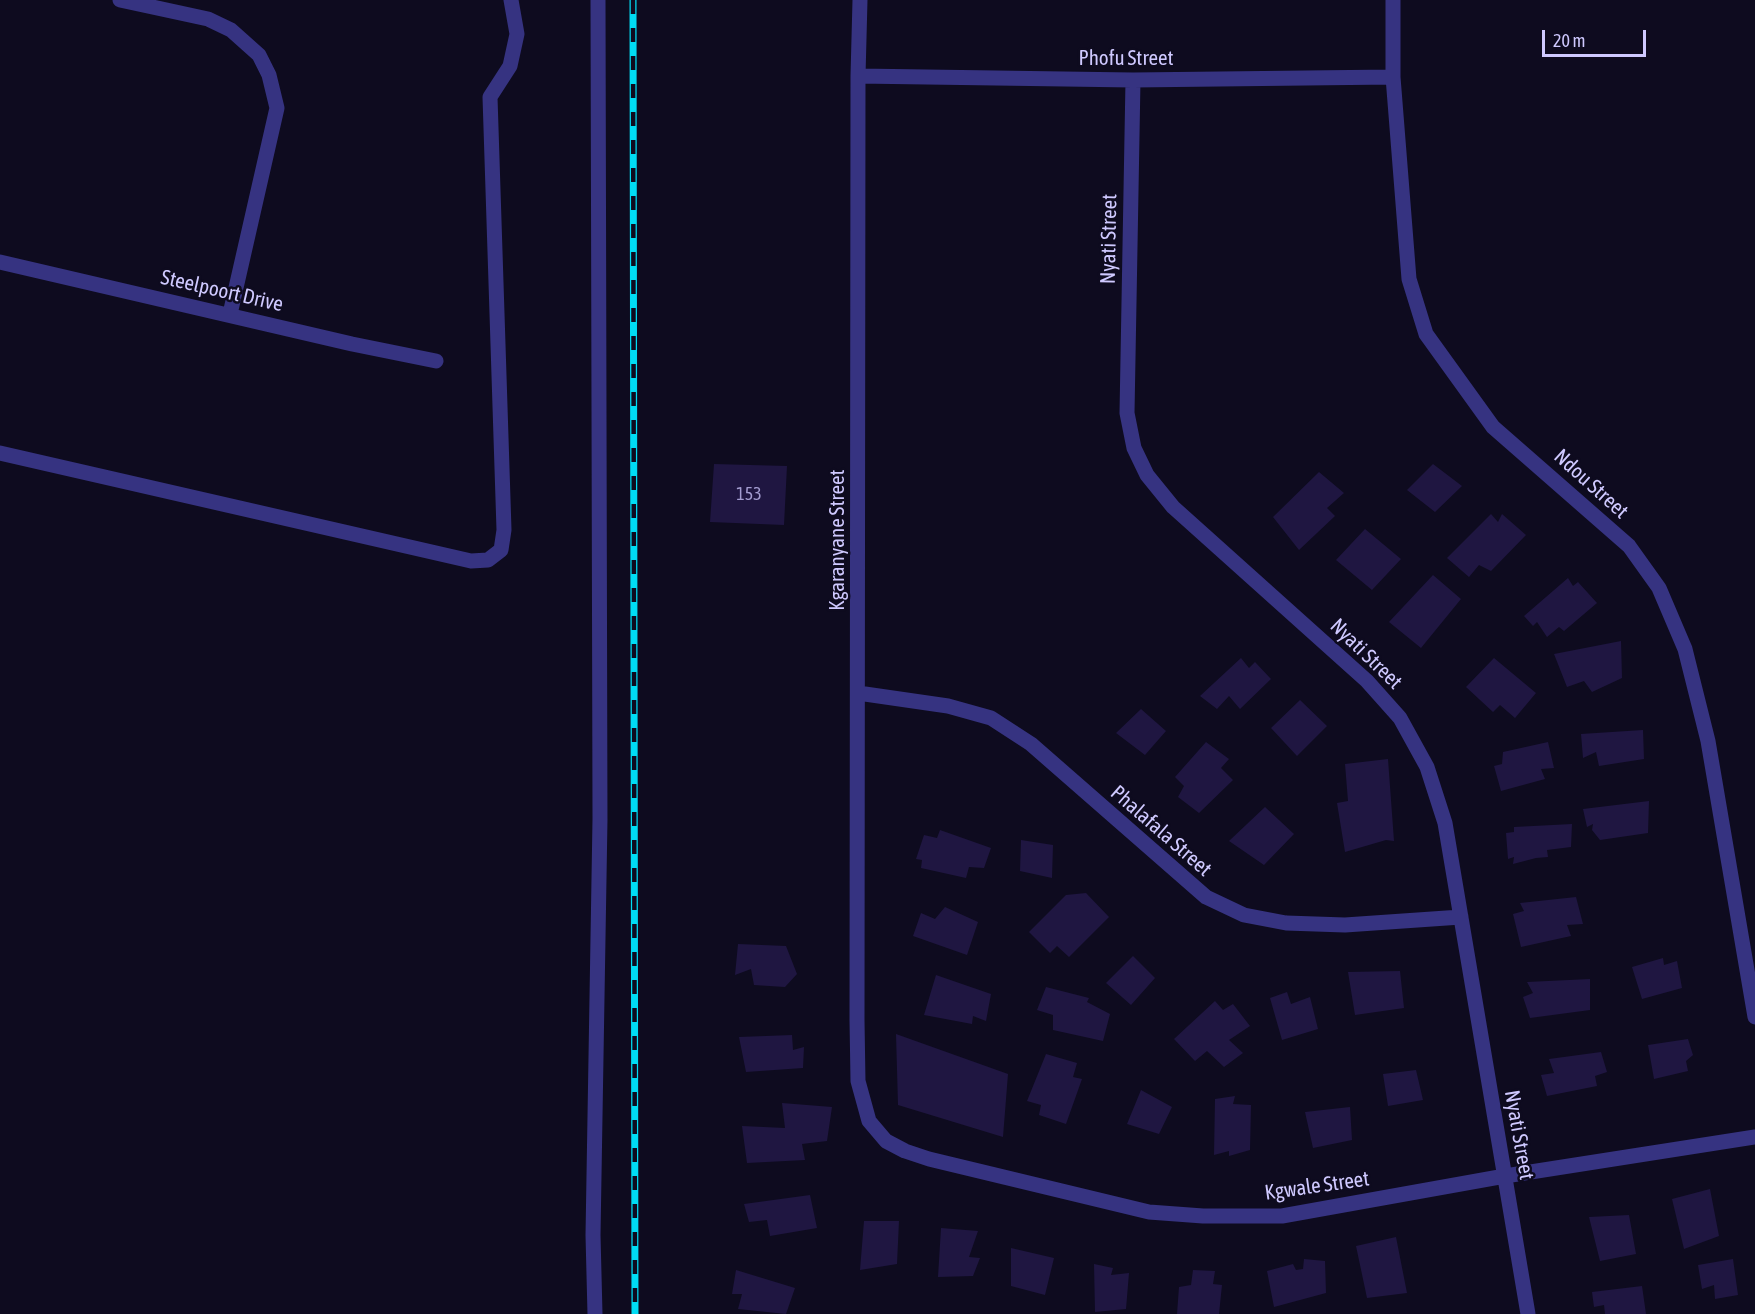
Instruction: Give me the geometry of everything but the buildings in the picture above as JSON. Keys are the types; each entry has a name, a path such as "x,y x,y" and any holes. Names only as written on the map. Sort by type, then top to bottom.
{"street":[{"path":"120,0 208,20 231,30 259,55 269,75 277,108 230,314"},
{"path":"0,453 471,561 488,560 501,550 504,530 490,97 510,66 517,34 512,0"},
{"path":"595,1314 593,1235 600,819 598,0"},
{"name":"Kgaranyane Street","path":"858,1081 858,76 860,0"},
{"name":"Ndou Street","path":"1393,0 1393,77 1409,279 1426,334 1493,427 1629,546 1659,588 1685,649 1708,741 1755,1017"},
{"name":"Phofu Street","path":"858,76 1133,80 1393,77"},
{"name":"Nyati Street","path":"1133,80 1127,413 1134,448 1147,475 1173,507 1367,681 1400,718 1427,767 1444,823 1528,1314"},
{"name":"Steelpoort Drive","path":"0,262 352,344 436,361"},
{"name":"Phalafala Street","path":"858,693 948,706 991,718 1031,744 1206,897 1244,915 1286,923 1345,926 1461,917"},
{"name":"Kgwale Street","path":"858,1081 869,1120 886,1141 905,1151 1149,1212 1203,1216 1282,1216 1505,1176 1755,1137"}],"railway":[{"path":"633,0 635,1314"}]}
